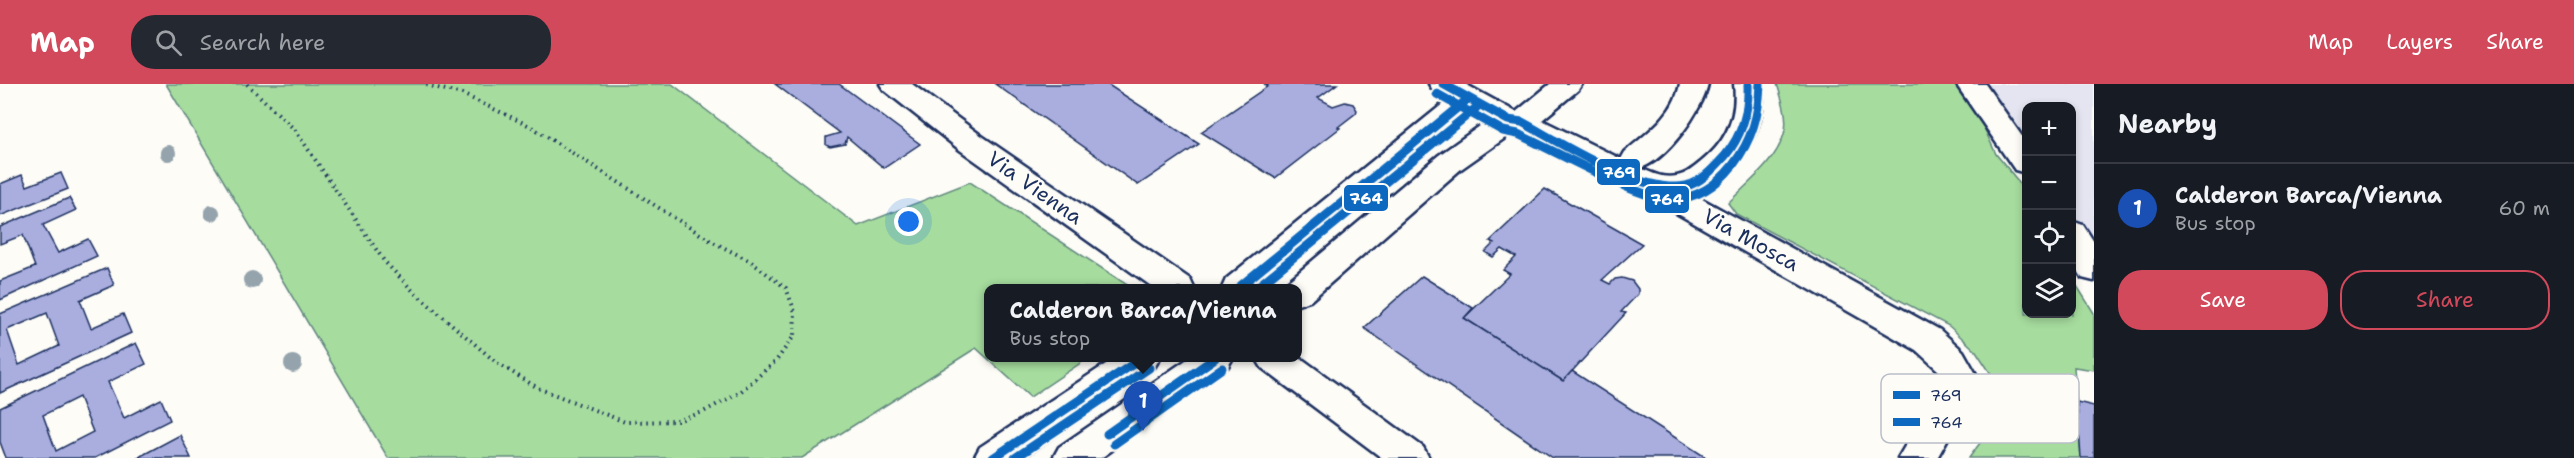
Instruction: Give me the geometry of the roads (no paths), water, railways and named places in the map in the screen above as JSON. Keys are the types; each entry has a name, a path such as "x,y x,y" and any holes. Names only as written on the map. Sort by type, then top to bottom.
{"street":[{"name":"Via Vienna","path":"894,84 971,143 1172,284"},
{"path":"1302,289 1450,162 1568,84"},
{"path":"1694,84 1689,102 1645,172 1685,186 1705,175 1728,152 1747,123 1750,111 1748,84"},
{"path":"1970,84 2022,157"},
{"path":"1242,284 1455,92"},
{"name":"Via Mosca","path":"1455,92 1617,170 1645,172 1928,340 1951,361 1958,374"},
{"path":"2076,240 2094,269"},
{"path":"993,458 1135,362"},
{"path":"1072,458 1208,362"},
{"path":"1281,362 1410,458"},
{"name":"Via Mosca","path":"1917,458 1926,443"}],"place":[{"name":"Calderon Barca/Vienna","path":"1143,431"}]}
